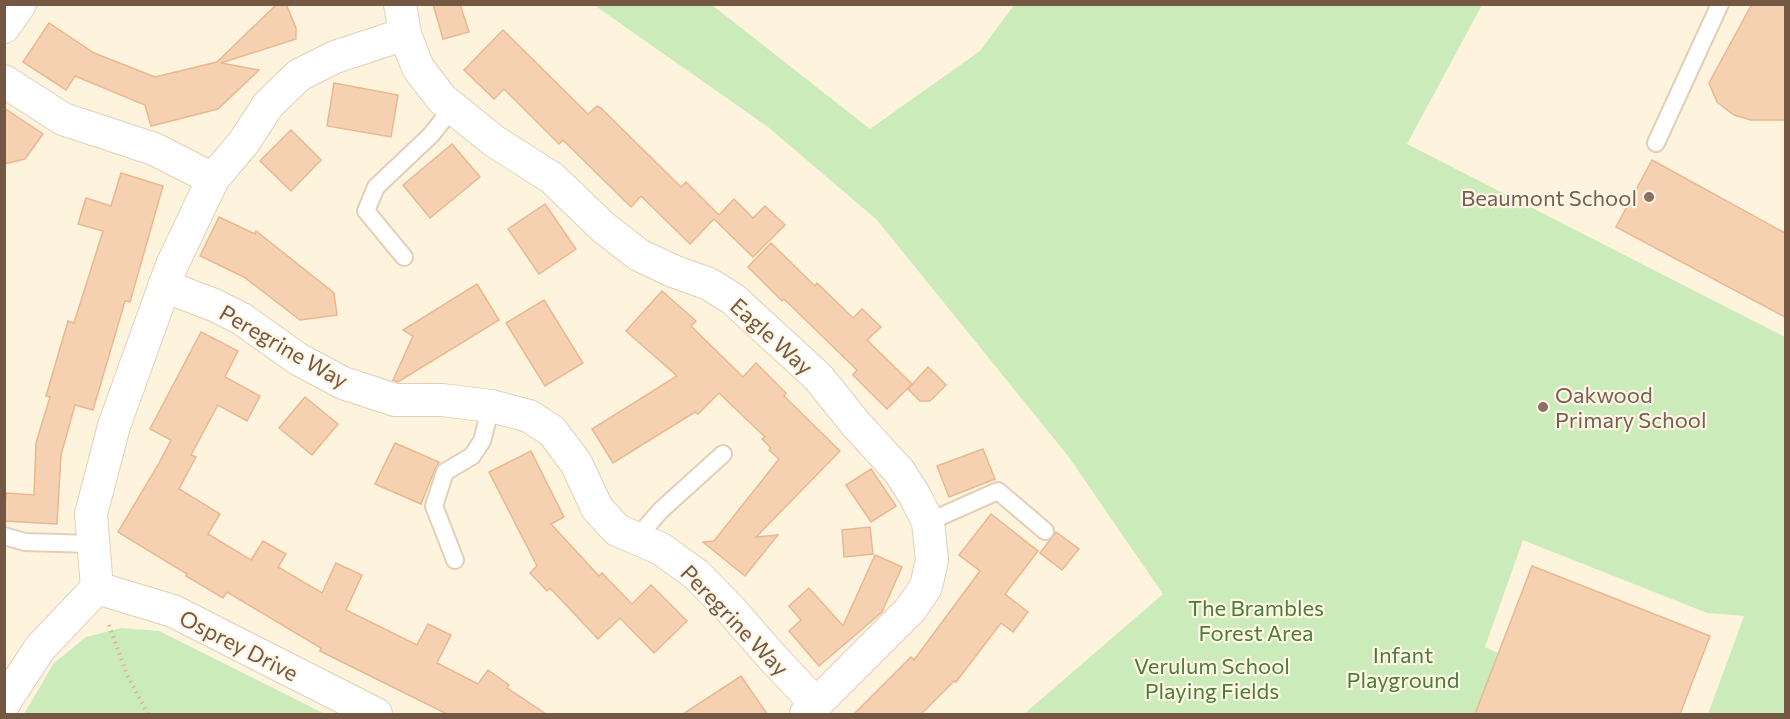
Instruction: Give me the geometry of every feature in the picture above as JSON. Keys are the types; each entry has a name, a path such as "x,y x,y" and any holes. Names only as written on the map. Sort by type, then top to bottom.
{"street":[{"path":"4,27 20,4"},
{"path":"4,703 40,648 98,588 91,514 114,426 172,265 213,179 244,142 268,105 299,75 402,19"},
{"name":"Eagle Way","path":"402,19 418,68 442,99 494,141 552,178 604,228 639,255 672,271 709,284 733,298 818,377 855,423 899,471 915,496 928,522 932,560 926,587 910,610 811,709"},
{"path":"4,81 63,119 154,148 213,179"},
{"name":"Peregrine Way","path":"164,286 214,305 242,320 298,358 343,383 395,400 442,400 491,406 530,416 552,431 576,463 597,508 617,530 661,549 697,575 811,709"},
{"name":"Osprey Drive","path":"98,588 173,611 376,714"}],"lane":[{"path":"1656,143 1720,4"},
{"path":"404,257 366,211 376,187 431,135 453,107"},
{"path":"456,560 434,506 445,472 472,456 482,441 491,406"},
{"path":"637,538 660,511 723,454"},
{"path":"928,522 998,492 1045,531"},
{"path":"4,536 25,542 93,544"}],"path":[{"path":"98,588 115,645 127,675 148,714"}],"green space":[{"path":"594,5 712,5 870,129 980,51 1014,5 1482,5 1407,144 1785,337 1785,714 1708,714 1744,616 1707,613 1523,540 1485,647 1498,653 1475,714 1024,714 1163,594 1068,456 877,220 768,127"},
{"path":"121,628 159,631 325,714 24,714 54,663 86,637"}],"building":[{"path":"277,4 286,4 296,28 296,39 221,63 259,70 218,109 151,126 145,105 75,76 66,90 23,62 49,23 94,53 155,77 217,62"},
{"path":"433,4 460,4 469,32 443,39"},
{"path":"1752,4 1785,4 1785,120 1751,120 1734,115 1717,102 1709,83"},
{"path":"503,30 588,114 597,106 601,108 681,187 686,182 719,215 734,199 753,218 765,206 785,225 753,257 714,219 690,244 641,196 631,207 563,140 559,144 504,89 494,99 464,70"},
{"path":"334,83 398,95 391,137 327,126"},
{"path":"4,108 43,134 25,159 4,164"},
{"path":"291,130 321,160 291,191 260,161"},
{"path":"452,144 480,177 430,218 403,185"},
{"path":"1652,160 1785,233 1785,317 1616,227"},
{"path":"121,173 163,186 130,302 125,301 93,410 75,405 61,455 57,524 4,521 6,493 34,495 36,443 50,397 46,396 68,321 74,323 103,231 78,224 86,198 111,206"},
{"path":"545,204 576,249 539,274 508,229"},
{"path":"219,217 255,234 256,231 334,293 337,315 300,320 244,277 200,256"},
{"path":"771,243 815,286 817,283 853,318 862,309 881,327 867,340 912,384 887,409 853,375 857,370 748,267"},
{"path":"477,284 499,320 398,382 393,380 413,336 403,330"},
{"path":"662,291 696,321 691,326 743,377 756,363 786,393 784,396 840,451 756,537 778,535 745,576 703,542 714,541 779,459 762,439 765,437 719,393 698,414 695,412 613,463 592,429 677,376 626,331"},
{"path":"544,300 583,363 545,386 506,323"},
{"path":"201,332 238,351 225,377 260,396 247,421 218,405 191,455 196,457 179,489 220,514 208,534 251,560 263,541 286,554 278,567 322,593 336,563 362,575 346,610 417,645 428,624 451,635 437,663 478,684 488,670 509,685 507,688 546,714 447,714 320,651 321,648 227,592 223,598 118,532 171,440 150,429"},
{"path":"928,367 946,385 930,401 920,401 908,389"},
{"path":"305,397 338,424 312,455 279,428"},
{"path":"395,443 439,462 421,504 375,484"},
{"path":"983,449 995,479 949,497 937,466"},
{"path":"531,451 564,517 551,524 599,576 602,573 632,604 651,585 687,621 654,653 620,618 598,639 550,588 547,591 530,573 537,566 489,472"},
{"path":"871,469 896,506 871,522 846,485"},
{"path":"991,514 1038,551 1005,594 1028,612 1013,632 1001,623 956,682 954,681 921,714 854,714 911,657 914,660 980,571 959,555"},
{"path":"870,527 873,554 844,557 842,530"},
{"path":"1056,532 1079,549 1062,570 1040,553"},
{"path":"875,555 902,567 882,612 819,666 789,631 801,620 789,606 809,588 843,626"},
{"path":"1532,566 1710,636 1680,714 1475,714"},
{"path":"741,676 767,714 683,714"}],"place":[{"name":"Beaumont School","path":"1649,197"},
{"name":"Oakwood Primary School","path":"1543,407"}],"park label":[{"name":"The Brambles Forest Area","path":"1256,620"},
{"name":"Infant Playground","path":"1403,666"},
{"name":"Verulum School Playing Fields","path":"1212,678"}]}
